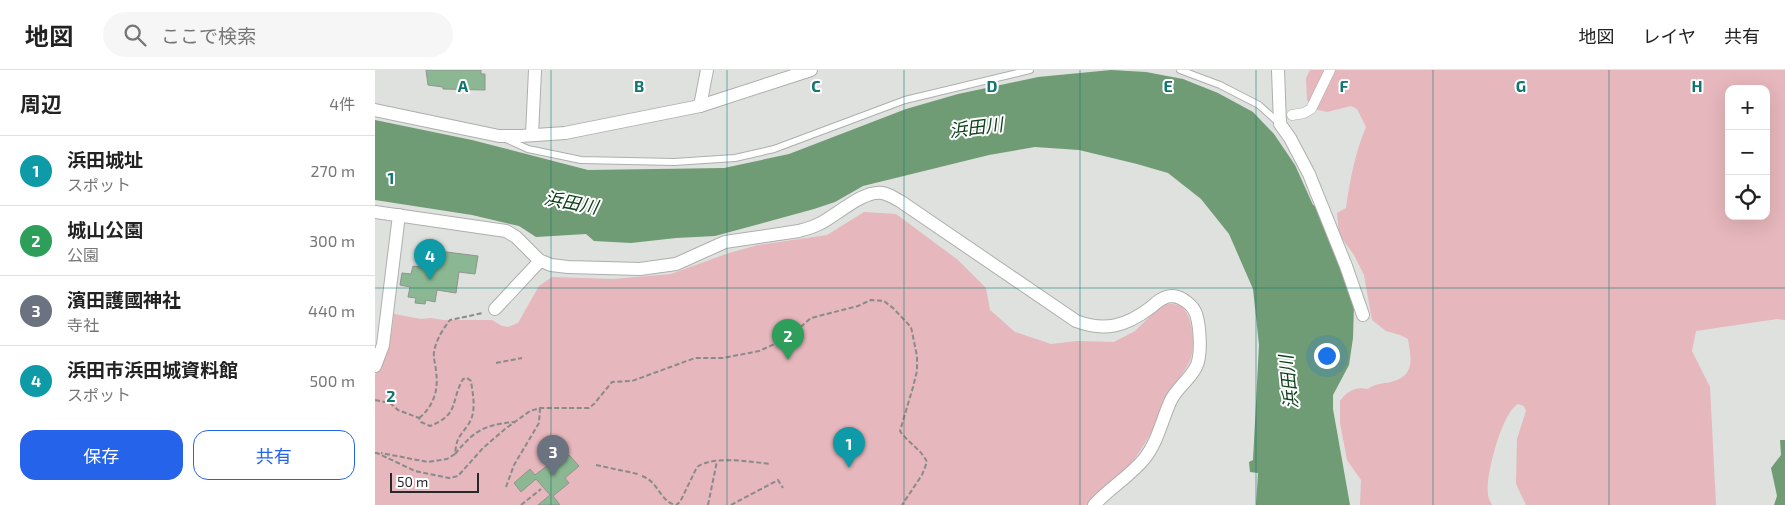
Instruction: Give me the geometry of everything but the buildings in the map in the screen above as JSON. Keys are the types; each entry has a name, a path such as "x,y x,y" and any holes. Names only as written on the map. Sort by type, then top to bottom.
{"street":[{"path":"532,135 535,70"},
{"path":"700,106 707,70"},
{"path":"375,110 499,136 565,133 700,106 811,70"},
{"path":"1278,70 1280,124 1290,138 1309,174 1363,314"},
{"path":"1292,115 1304,113 1314,105 1331,70"},
{"path":"375,212 506,231 516,237 539,260 551,265 641,269 665,267 681,262 725,242 809,228 820,224 841,208 873,193 881,192 900,201 1076,321 1089,326 1117,326 1130,321 1167,296 1182,298 1195,312 1199,339 1199,359 1196,366 1172,398 1154,443 1145,457 1094,505"},
{"path":"375,366 383,345 399,215"},
{"path":"495,309 538,264 539,260"}],"lane":[{"path":"499,136 528,149 581,160 674,162 735,158 774,149 905,100 1030,70"},
{"path":"1181,70 1220,85 1259,105 1280,124"}],"path":[{"path":"376,453 415,471 449,478 458,476 483,448 530,411 540,408 589,408 612,382 632,380 695,358 723,358 759,351 787,338 811,318 858,306 871,300 884,301 911,326 915,339 917,371 900,431 923,454 927,462 922,475 902,505"},
{"path":"419,418 427,411 433,401 437,382 434,353 447,323 459,317 478,315 495,309"},
{"path":"496,363 522,358"},
{"path":"375,400 390,403 398,410 419,418 426,426 441,421 451,410 463,380 467,378 471,381 474,402 473,412 468,426 459,435 455,454"},
{"path":"506,487 514,465 539,423 540,408"},
{"path":"376,453 428,462 447,460 477,431 503,423 515,422"},
{"path":"642,476 650,479 667,502 676,505 680,502 697,467 702,464 717,461 771,464"},
{"path":"708,505 717,461"},
{"path":"596,464 638,474"},
{"path":"731,505 778,480 783,488"},
{"path":"521,505 541,488"}],"shaded area":[{"path":"1310,70 1785,70 1785,320 1777,319 1696,331 1692,351 1710,387 1716,505 1526,505 1516,484 1517,439 1526,411 1524,406 1518,404 1512,409 1506,419 1492,460 1488,495 1492,505 1360,505 1361,480 1347,460 1340,423 1340,401 1345,394 1352,390 1359,388 1368,389 1399,379 1408,371 1411,359 1408,339 1386,331 1372,320 1364,275 1354,255 1339,234 1337,213 1346,208 1353,167 1366,127 1357,109 1351,106 1327,112 1314,109 1307,100 1306,78"},
{"path":"864,212 896,214 958,260 986,288 990,310 1015,332 1051,344 1077,341 1114,342 1135,331 1163,304 1178,305 1186,311 1191,324 1193,339 1191,358 1173,387 1141,450 1130,464 1100,492 1090,505 375,505 375,375 387,353 394,314 421,319 492,320 508,327 518,323 539,286 552,277 613,279 671,274 729,253 758,245 827,235"}],"water":[{"name":"浜田川","path":"1111,70 1146,72 1183,79 1218,93 1253,112 1274,134 1295,165 1313,205 1317,206 1354,304 1353,338 1349,365 1333,395 1333,409 1350,505 1256,505 1258,473 1250,472 1249,462 1253,460 1259,345 1253,289 1229,234 1201,199 1168,173 1079,150 1035,147 989,155 863,186 835,202 715,236 631,243 594,241 586,234 536,237 519,226 472,215 375,200 375,120 472,140 588,170 724,168 789,154 906,109 958,94 1038,77"},
{"path":"1780,440 1785,440 1785,505 1774,505 1777,496 1771,468 1781,455"}],"place":[{"name":"浜田市浜田城資料館","path":"430,280"},
{"name":"城山公園","path":"788,360"},
{"name":"浜田城址","path":"849,468"},
{"name":"濱田護國神社","path":"553,476"}]}
